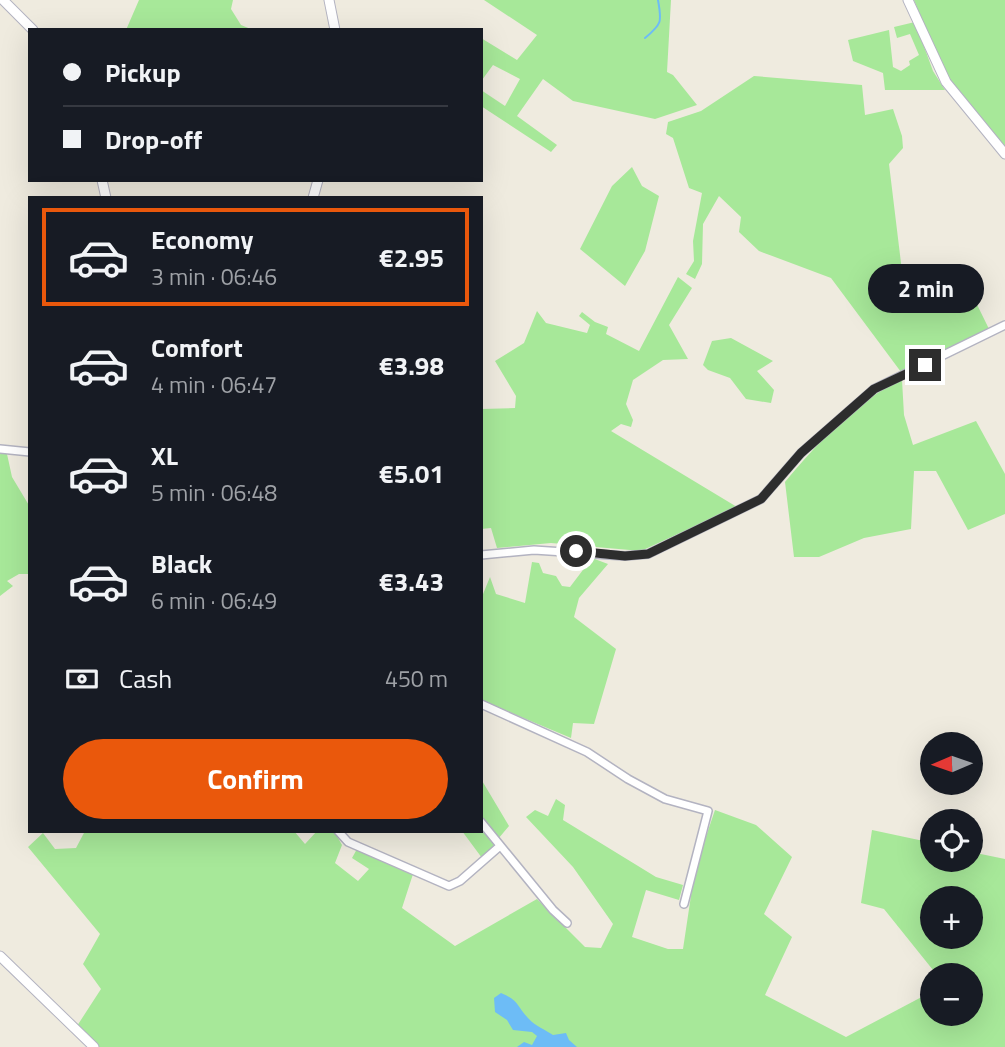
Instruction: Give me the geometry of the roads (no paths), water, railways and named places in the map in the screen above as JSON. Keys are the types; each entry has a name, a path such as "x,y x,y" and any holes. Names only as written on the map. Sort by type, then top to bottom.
{"street":[{"path":"3,0 31,28"},
{"path":"329,0 335,28"},
{"path":"908,0 946,82 1005,155"},
{"path":"483,555 534,550 625,556 648,554 761,499 801,453 874,389 1005,325"},
{"path":"0,449 28,452"},
{"path":"483,705 587,752 665,799 708,811 684,904"},
{"path":"483,825 567,923"},
{"path":"340,833 348,842 449,886 470,874 500,846"},
{"path":"0,956 94,1047"}],"water":[{"path":"501,993 515,1001 534,1024 553,1035 566,1033 577,1047 517,1047 524,1042 532,1045 537,1036 532,1032 513,1030 507,1020 495,1012 494,998"}],"waterway":[{"path":"645,38 659,22 658,0"}]}
